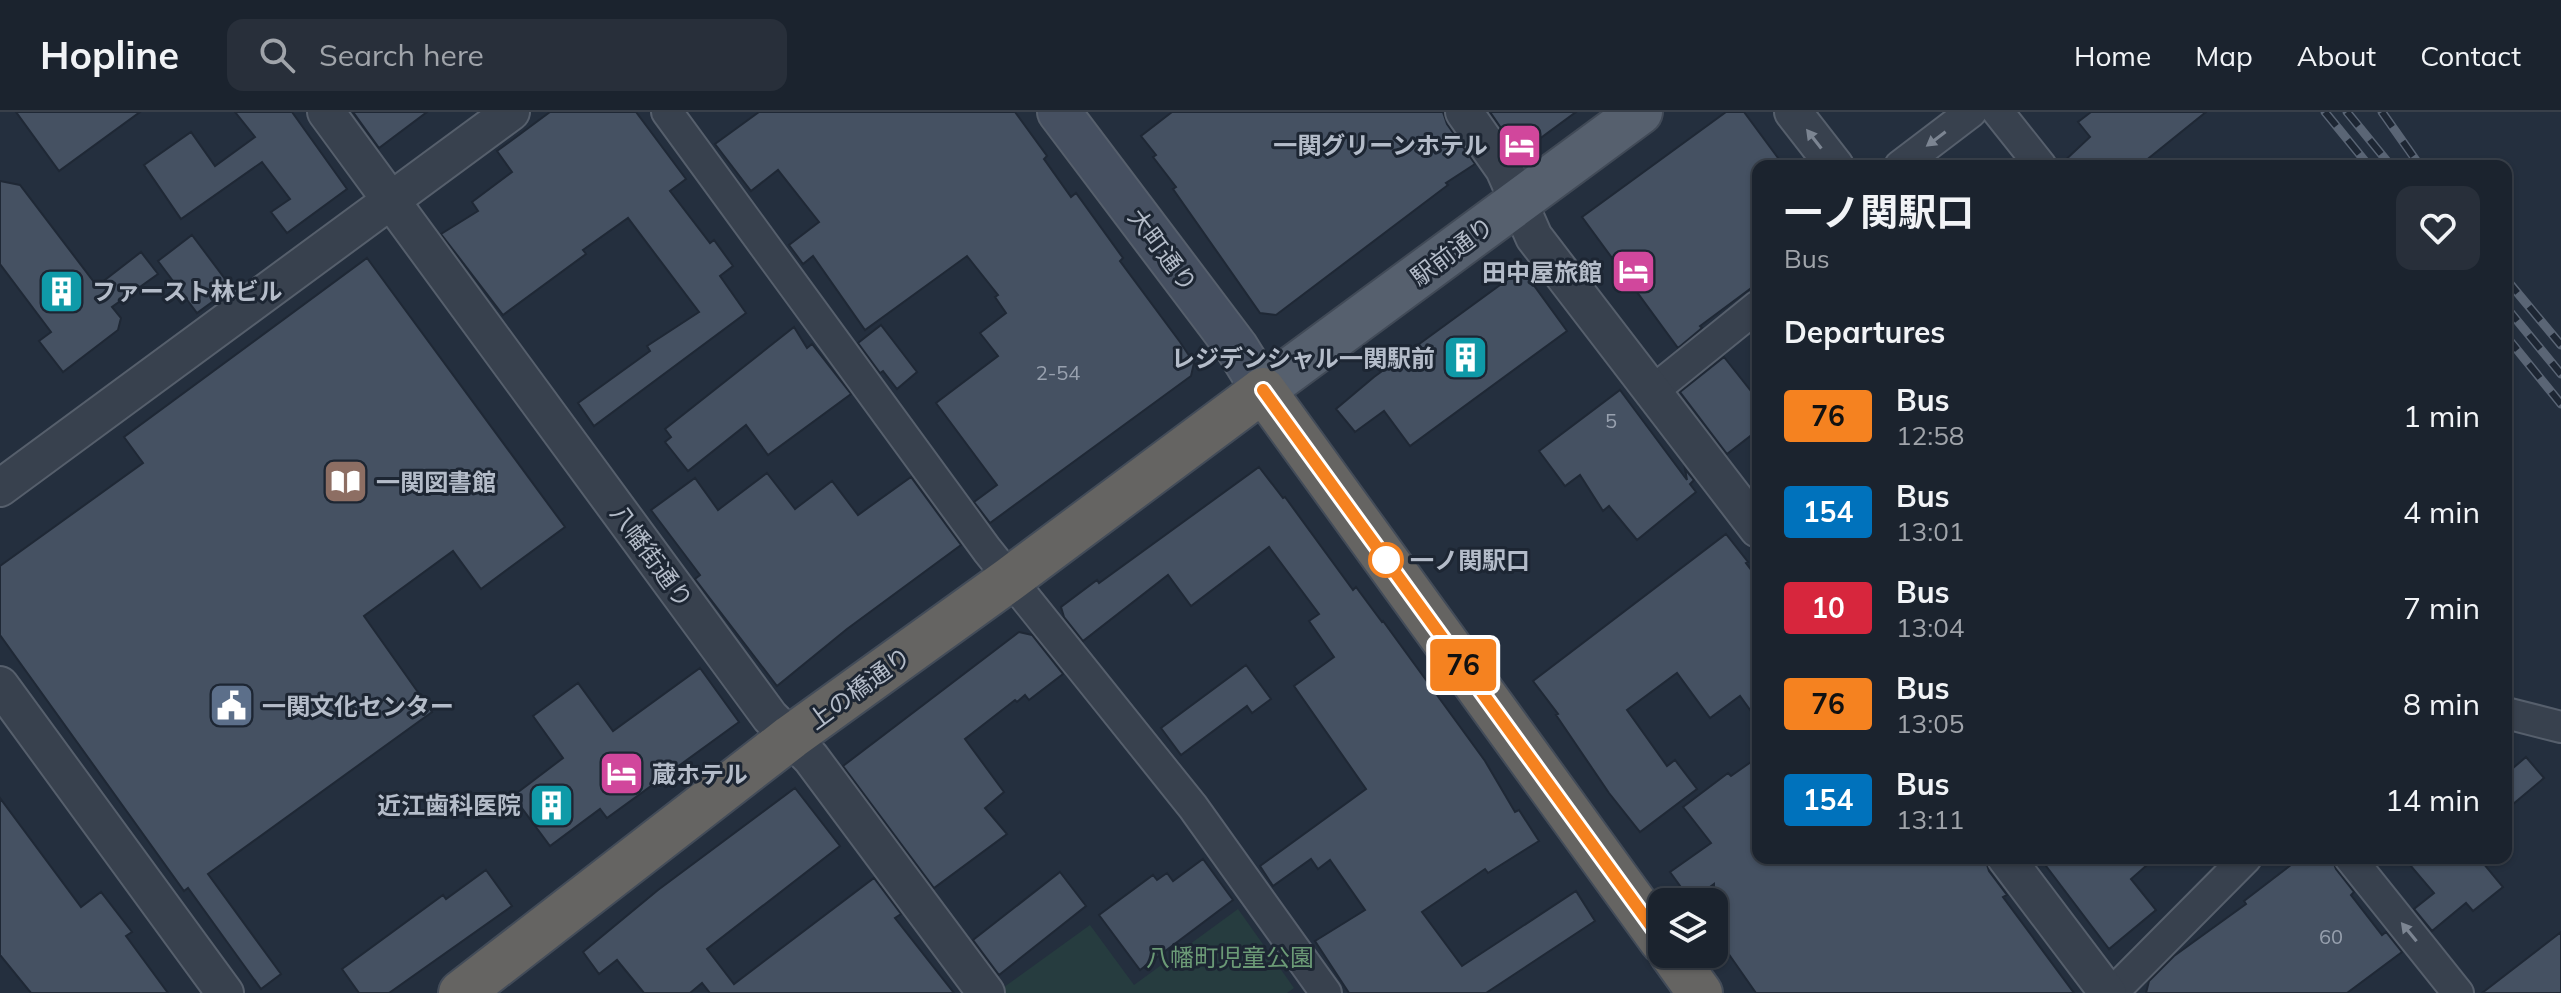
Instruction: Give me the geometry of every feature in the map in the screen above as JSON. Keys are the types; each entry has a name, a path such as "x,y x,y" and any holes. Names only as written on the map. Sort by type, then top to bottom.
{"highway":[{"name":"上の橋通り","path":"461,993 791,737 1010,579 1263,390"},
{"path":"1263,390 1648,922"},
{"path":"1682,968 1700,993"}],"main road":[{"name":"大町通り","path":"1059,112 1237,348 1263,390"},
{"name":"駅前通り","path":"1263,390 1640,112"}],"street":[{"name":"八幡街通り","path":"326,112 770,717 811,758 986,993"},
{"path":"0,488 511,112"},
{"path":"667,112 1010,579 1193,807 1326,993"},
{"path":"1464,112 1504,169 1534,237 1752,521"},
{"path":"1793,112 1830,160"},
{"path":"1908,160 1971,112"},
{"path":"1998,112 2036,160"},
{"path":"1654,390 1752,311"},
{"path":"0,685 225,993"},
{"path":"2512,715 2561,727"},
{"path":"2011,864 2110,993 2240,864"},
{"path":"2355,864 2458,993"}],"green space":[{"name":"八幡町児童公園","path":"1238,909 1294,988 1287,993 996,993 1090,925 1134,985"}],"building":[{"path":"16,112 140,112 59,171"},
{"path":"235,112 292,112 347,189 287,233 271,212 290,199 262,162 181,219 144,165 191,132 215,166 255,137"},
{"path":"353,112 427,112 379,148"},
{"path":"550,112 636,112 686,179 670,191 710,243 714,240 733,266 720,276 746,313 594,426 578,403 650,351 647,346 699,312 628,218 583,250 586,254 503,315 441,234 478,211 472,202 512,172 497,151"},
{"path":"759,112 1015,112 1047,156 1044,159 1071,197 1076,193 1123,258 1120,261 1194,363 1191,376 990,523 974,502 997,485 936,403 998,356 980,333 1006,313 995,297 998,295 967,256 865,330 813,256 803,264 789,245 819,222 778,170 751,191 715,144"},
{"path":"1172,112 1443,112 1447,124 1475,164 1276,315 1260,313 1173,189 1176,187 1141,136"},
{"name":"一関グリーンホテル","path":"1490,112 1576,112 1519,154"},
{"path":"1726,112 1744,112 1780,160 1752,160 1752,287 1700,326 1702,328 1678,348 1582,217"},
{"path":"2091,112 2206,112 2146,160 2065,160 2090,137 2078,122"},
{"name":"ファースト林ビル","path":"0,181 20,185 97,286 141,252 158,274 112,307 121,318 118,330 63,372 39,341 51,332 0,264"},
{"path":"192,235 228,283 223,294 197,313 158,261"},
{"path":"367,258 565,527 481,589 453,551 364,616 432,712 208,874 281,974 261,989 188,888 184,891 0,635 0,566 143,463 124,437"},
{"name":"レジデンシャル一関駅前","path":"1522,269 1567,331 1410,446 1384,411 1355,432 1336,409 1374,377"},
{"path":"881,325 917,372 897,389 883,371 880,373 858,343"},
{"path":"794,327 807,348 812,344 851,394 768,455 746,425 688,471 665,442 671,437 665,429"},
{"path":"1724,357 1752,392 1752,435 1727,454 1680,392"},
{"path":"1620,390 1687,480 1685,469 1694,480 1690,484 1696,492 1637,540 1609,506 1603,511 1580,475 1565,486 1539,451"},
{"path":"1259,467 1285,497 1353,590 1356,587 1383,621 1485,761 1515,812 1519,810 1539,841 1488,873 1485,869 1422,912 1462,966 1576,891 1595,921 1486,993 1349,993 1315,941 1365,910 1330,860 1318,869 1311,859 1273,886 1260,866 1366,789 1294,686 1334,657 1309,621 1319,614 1269,547 1191,606 1168,575 1083,641 1064,617 1061,607"},
{"path":"767,473 795,509 832,481 858,515 911,477 961,545 847,629 777,686 695,579 700,575 651,510 695,478 718,510"},
{"path":"1726,534 1748,562 1752,571 1752,713 1740,696 1710,718 1677,673 1627,710 1667,766 1675,760 1697,789 1640,832 1609,793 1533,681"},
{"path":"1019,632 1032,635 1063,674 1029,700 1025,695 1017,702 1015,700 965,739 1004,792 985,808 1007,834 934,888 843,766"},
{"path":"1246,665 1271,699 1252,713 1247,706 1181,755 1161,728"},
{"name":"蔵ホテル","path":"700,668 739,722 607,818 600,809 550,846 513,796 563,758 533,716 578,683 613,731"},
{"path":"2526,757 2544,778 2512,805 2512,769"},
{"path":"1752,761 1752,864 1987,864 2007,895 2003,897 2074,993 1756,993 1728,953 1728,888 1714,888 1714,884 1709,888 1682,888 1670,872 1711,843 1683,807 1728,773 1731,776"},
{"path":"795,788 840,846 707,949 734,984 874,878 901,914 895,918 954,993 710,993 702,983 690,993 644,993 617,960 599,974 583,952 658,890"},
{"path":"0,798 81,907 101,892 132,932 126,936 168,993 31,993 0,955"},
{"path":"1203,859 1233,900 1140,970 1099,915 1153,875 1157,880 1167,873 1173,881"},
{"path":"2045,864 2148,864 2131,879 2156,910 2109,949"},
{"path":"2292,864 2334,864 2354,892 2351,895 2382,935 2386,932 2402,952 2347,993 2146,993 2149,981 2174,956 2246,904 2244,901"},
{"path":"2409,864 2484,864 2503,887 2473,911 2466,903 2432,931 2414,909 2434,893"},
{"path":"486,870 512,906 389,993 359,993 342,969 443,895 446,899"},
{"path":"1060,872 1086,906 999,975 973,940"},
{"path":"2561,932 2561,993 2482,993"}],"railway":[{"path":"2325,112 2364,160"},
{"path":"2347,112 2386,160"},
{"path":"2382,112 2416,160"},
{"path":"2512,286 2561,345"},
{"path":"2512,314 2561,374"},
{"path":"2512,343 2561,404"}],"bus line":[{"name":"76","path":"1263,390 1648,922"}],"place":[{"name":"一関グリーンホテル","path":"1519,145"},
{"name":"田中屋旅館","path":"1633,272"},
{"name":"ファースト林ビル","path":"61,291"},
{"name":"レジデンシャル一関駅前","path":"1466,358"},
{"name":"一関図書館","path":"345,482"},
{"name":"一ノ関駅口","path":"1386,560"},
{"name":"一関文化センター","path":"231,706"},
{"name":"蔵ホテル","path":"621,774"},
{"name":"近江歯科医院","path":"552,805"}]}
